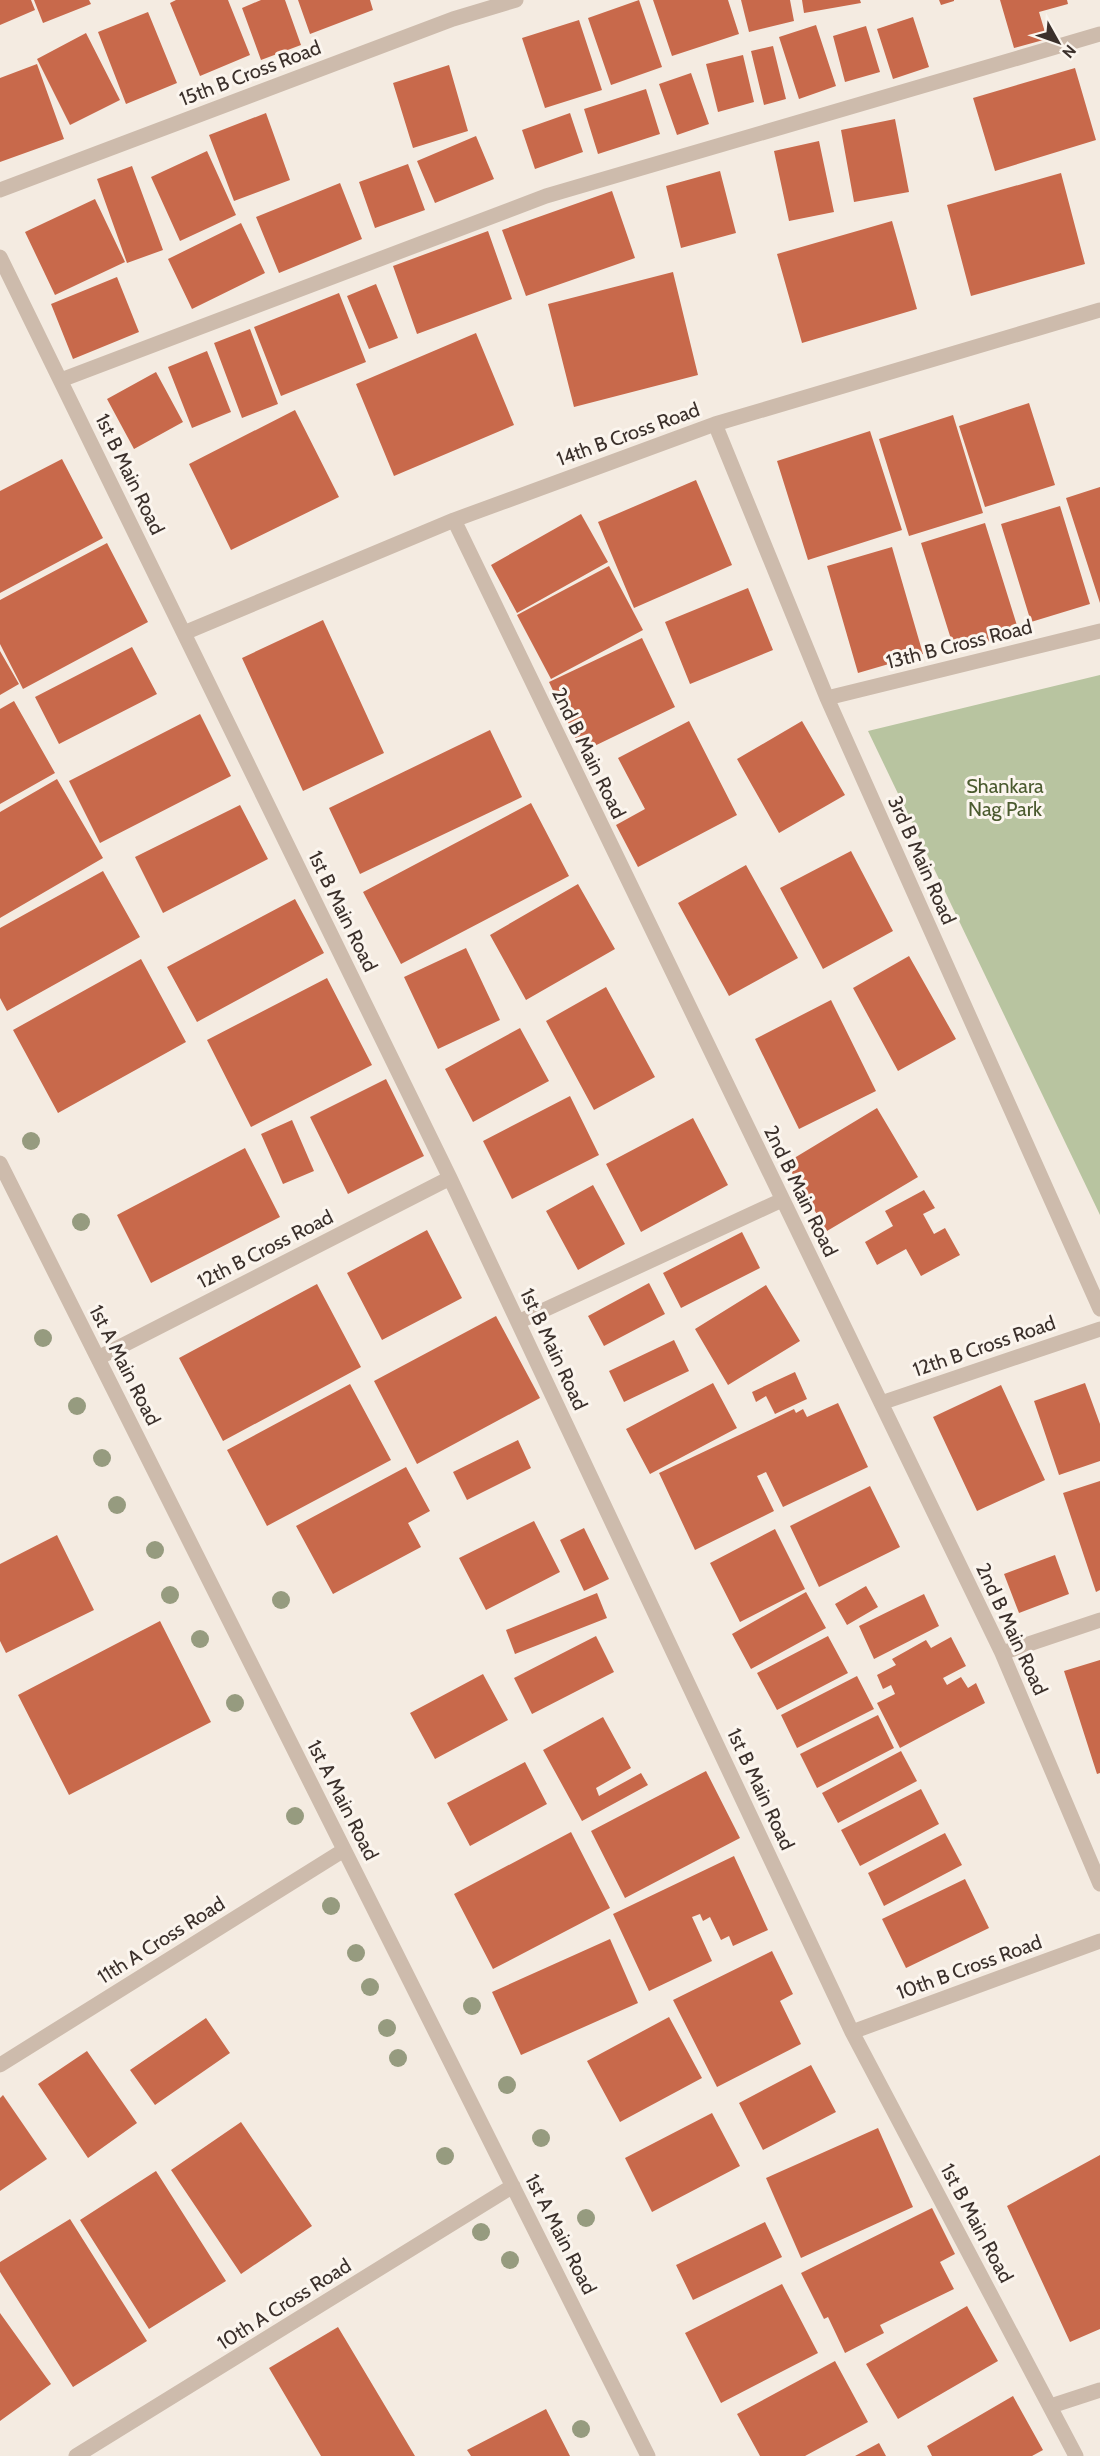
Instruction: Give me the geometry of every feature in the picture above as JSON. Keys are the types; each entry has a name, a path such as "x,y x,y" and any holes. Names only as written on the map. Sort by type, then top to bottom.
{"street":[{"name":"15th B Cross Road","path":"0,190 453,19 516,0"},
{"path":"61,380 546,196 1100,34"},
{"name":"1st B Main Road","path":"0,257 450,1178 852,2032 1076,2456"},
{"name":"14th B Cross Road","path":"184,633 454,520 716,424 1100,310"},
{"name":"3rd B Main Road","path":"716,424 827,698 1100,1309"},
{"name":"2nd B Main Road","path":"454,520 1002,1653 1100,1884"},
{"name":"13th B Cross Road","path":"827,698 1100,630"},
{"name":"1st A Main Road","path":"0,1163 648,2456"},
{"name":"12th B Cross Road","path":"98,1358 450,1178"},
{"path":"518,1322 782,1200"},
{"name":"12th B Cross Road","path":"881,1403 1100,1329"},
{"path":"1002,1653 1100,1620"},
{"name":"11th A Cross Road","path":"0,2065 344,1850"},
{"name":"10th B Cross Road","path":"852,2032 1100,1941"},
{"name":"10th A Cross Road","path":"76,2456 513,2186"},
{"path":"1051,2406 1100,2390"}],"green space":[{"name":"Shankara Nag Park","path":"1100,675 1100,1215 868,731"}],"building":[{"path":"0,0 31,0 35,10 0,25"},
{"path":"34,0 89,0 91,4 43,23"},
{"path":"176,0 228,0 250,55 200,76 170,3"},
{"path":"261,0 285,0 301,45 261,60 242,8"},
{"path":"298,0 370,0 373,10 310,34"},
{"path":"639,0 662,67 611,85 588,18"},
{"path":"653,0 728,0 739,34 672,56"},
{"path":"741,0 790,0 794,21 749,32"},
{"path":"802,0 860,0 861,3 804,13"},
{"path":"939,0 954,0 954,1 941,5"},
{"path":"1000,0 1067,0 1068,4 1039,12 1047,39 1014,48"},
{"path":"148,12 177,83 126,104 98,32"},
{"path":"913,17 929,67 893,79 877,29"},
{"path":"579,20 602,90 545,108 522,38"},
{"path":"816,25 836,86 799,99 779,37"},
{"path":"866,26 880,72 845,82 833,36"},
{"path":"86,33 120,100 70,125 37,59"},
{"path":"773,46 786,99 764,105 751,51"},
{"path":"743,55 754,102 718,112 706,64"},
{"path":"37,64 64,139 0,162 0,78"},
{"path":"449,65 468,131 413,148 393,83"},
{"path":"1075,68 1096,140 995,171 973,98"},
{"path":"691,73 709,124 677,135 659,84"},
{"path":"646,89 660,134 598,154 584,109"},
{"path":"266,113 290,180 234,201 209,135"},
{"path":"570,113 583,152 535,169 522,130"},
{"path":"895,119 909,192 854,202 841,130"},
{"path":"476,136 494,179 435,203 417,161"},
{"path":"819,141 834,212 789,221 774,151"},
{"path":"207,151 236,215 180,241 151,177"},
{"path":"408,164 425,210 375,228 359,182"},
{"path":"132,166 163,250 127,263 97,179"},
{"path":"720,171 736,233 681,248 666,186"},
{"path":"1061,173 1085,264 971,296 947,205"},
{"path":"340,183 362,239 279,273 256,217"},
{"path":"612,191 635,258 526,296 502,230"},
{"path":"95,199 125,262 55,295 25,232"},
{"path":"892,221 917,309 802,343 777,254"},
{"path":"241,223 265,273 192,309 168,259"},
{"path":"488,231 512,299 417,334 393,266"},
{"path":"673,272 698,375 574,407 548,304"},
{"path":"117,277 139,332 73,359 51,304"},
{"path":"376,284 398,338 369,349 347,296"},
{"path":"339,293 366,362 281,396 254,327"},
{"path":"250,329 278,404 242,418 214,343"},
{"path":"476,333 514,425 394,476 356,384"},
{"path":"207,351 231,412 192,428 168,367"},
{"path":"156,372 183,422 134,449 107,399"},
{"path":"1029,403 1055,485 985,507 959,426"},
{"path":"295,410 339,497 231,550 189,464"},
{"path":"953,415 983,513 909,536 879,439"},
{"path":"870,431 902,530 808,560 777,461"},
{"path":"62,459 103,538 0,593 0,491"},
{"path":"696,480 732,565 634,608 598,522"},
{"path":"1100,487 1100,603 1066,498"},
{"path":"1060,506 1090,604 1031,622 1001,524"},
{"path":"581,514 608,562 517,613 491,565"},
{"path":"985,523 1019,632 955,652 921,543"},
{"path":"107,543 148,622 23,689 0,644 0,600"},
{"path":"892,547 923,654 858,673 827,566"},
{"path":"609,566 643,630 551,679 517,615"},
{"path":"748,588 773,650 690,684 665,622"},
{"path":"323,620 384,753 303,791 242,658"},
{"path":"642,638 675,707 582,752 549,682"},
{"path":"132,647 157,694 59,744 35,697"},
{"path":"0,651 19,684 0,695"},
{"path":"14,701 55,773 0,804 0,709"},
{"path":"200,714 231,776 100,843 69,781"},
{"path":"689,721 737,815 638,867 616,825 645,809 618,758"},
{"path":"802,721 845,795 779,833 737,759"},
{"path":"490,730 522,797 360,874 329,808"},
{"path":"57,779 103,858 0,918 0,812"},
{"path":"531,803 569,876 401,964 363,892"},
{"path":"240,805 268,859 163,913 135,857"},
{"path":"851,851 893,931 823,969 780,888"},
{"path":"746,865 798,958 729,996 678,903"},
{"path":"103,871 140,937 7,1011 0,998 0,928"},
{"path":"578,884 615,949 526,1000 490,935"},
{"path":"295,899 324,953 197,1022 167,967"},
{"path":"466,948 500,1020 438,1049 404,977"},
{"path":"909,956 956,1039 898,1071 853,988"},
{"path":"141,959 186,1042 58,1113 13,1030"},
{"path":"327,978 372,1065 251,1127 207,1040"},
{"path":"606,987 655,1077 594,1110 546,1021"},
{"path":"831,1000 876,1091 799,1129 755,1039"},
{"path":"520,1028 549,1081 473,1122 445,1069"},
{"path":"386,1079 424,1156 348,1194 310,1117"},
{"path":"570,1096 599,1155 512,1199 483,1141"},
{"path":"877,1108 918,1177 827,1231 786,1163"},
{"path":"693,1118 728,1185 641,1232 606,1164"},
{"path":"292,1120 314,1171 283,1184 261,1134"},
{"path":"245,1148 280,1217 151,1283 117,1215"},
{"path":"593,1185 625,1244 578,1270 546,1211"},
{"path":"924,1190 935,1208 923,1214 934,1234 945,1228 960,1255 921,1276 906,1249 877,1265 865,1242 893,1226 885,1211"},
{"path":"427,1230 462,1298 382,1340 347,1273"},
{"path":"742,1232 760,1268 681,1308 663,1273"},
{"path":"649,1283 665,1314 604,1346 588,1316"},
{"path":"317,1284 361,1367 223,1441 179,1358"},
{"path":"766,1285 800,1341 728,1385 695,1329"},
{"path":"496,1316 540,1398 417,1464 374,1381"},
{"path":"674,1340 689,1371 624,1402 609,1371"},
{"path":"795,1372 807,1399 775,1414 766,1396 756,1402 752,1392"},
{"path":"713,1383 737,1428 650,1474 626,1429"},
{"path":"1085,1383 1100,1424 1100,1461 1059,1475 1034,1401"},
{"path":"350,1384 391,1460 267,1526 227,1450"},
{"path":"1001,1385 1045,1480 977,1511 933,1417"},
{"path":"838,1403 868,1467 783,1507 766,1472 757,1476 774,1511 695,1550 659,1473 794,1409 796,1413 803,1409 807,1417"},
{"path":"518,1440 531,1468 467,1500 453,1472"},
{"path":"406,1467 430,1511 408,1523 421,1547 333,1594 296,1526"},
{"path":"1100,1481 1100,1590 1096,1592 1063,1493"},
{"path":"870,1486 900,1547 819,1587 790,1526"},
{"path":"534,1521 560,1572 486,1610 459,1558"},
{"path":"584,1528 609,1579 584,1591 560,1540"},
{"path":"775,1529 805,1589 740,1622 710,1563"},
{"path":"57,1535 94,1610 6,1653 0,1641 0,1564"},
{"path":"1055,1555 1069,1594 1019,1613 1004,1574"},
{"path":"866,1586 878,1607 847,1625 835,1604"},
{"path":"806,1592 826,1628 751,1669 732,1634"},
{"path":"597,1593 607,1618 515,1654 506,1630"},
{"path":"924,1594 939,1626 874,1659 859,1626"},
{"path":"160,1621 211,1722 69,1795 18,1695"},
{"path":"596,1636 614,1672 532,1714 514,1678"},
{"path":"828,1636 848,1673 777,1710 757,1673"},
{"path":"951,1637 966,1666 943,1678 947,1685 961,1677 968,1688 976,1683 985,1703 900,1748 877,1703 895,1694 891,1685 883,1689 877,1675 896,1665 892,1659 926,1640 931,1648"},
{"path":"1100,1660 1100,1773 1097,1774 1064,1671"},
{"path":"483,1674 508,1720 435,1759 410,1713"},
{"path":"857,1676 874,1709 797,1748 781,1715"},
{"path":"878,1715 894,1748 817,1788 800,1754"},
{"path":"603,1717 631,1768 596,1788 599,1796 641,1773 648,1785 582,1821 543,1750"},
{"path":"901,1751 917,1781 838,1823 822,1793"},
{"path":"525,1762 547,1804 470,1846 447,1803"},
{"path":"706,1771 740,1838 625,1898 591,1831"},
{"path":"921,1789 939,1824 860,1866 841,1830"},
{"path":"571,1832 610,1908 493,1969 454,1894"},
{"path":"945,1833 962,1865 884,1906 868,1873"},
{"path":"734,1856 768,1930 733,1946 729,1936 721,1940 710,1917 703,1921 700,1914 692,1917 712,1961 649,1991 613,1914"},
{"path":"965,1879 989,1928 906,1968 882,1919"},
{"path":"610,1939 638,2003 521,2055 492,1992"},
{"path":"772,1951 793,1994 780,2001 801,2044 717,2087 673,2000"},
{"path":"669,2017 702,2078 620,2122 587,2061"},
{"path":"206,2018 230,2053 155,2105 130,2070"},
{"path":"87,2051 137,2123 88,2158 38,2084"},
{"path":"811,2065 836,2112 763,2150 739,2103"},
{"path":"3,2095 47,2159 0,2191 0,2098"},
{"path":"712,2113 740,2166 652,2212 625,2158"},
{"path":"241,2122 312,2226 241,2274 171,2170"},
{"path":"878,2128 913,2207 801,2258 766,2178"},
{"path":"1100,2155 1100,2329 1070,2342 1007,2206"},
{"path":"156,2171 226,2281 149,2329 80,2220"},
{"path":"932,2208 955,2254 940,2262 954,2289 880,2325 884,2333 845,2353 828,2317 824,2319 801,2273"},
{"path":"70,2219 147,2341 73,2387 0,2272 0,2262"},
{"path":"765,2222 782,2257 693,2300 676,2265"},
{"path":"782,2284 818,2353 721,2403 685,2333"},
{"path":"967,2306 998,2361 898,2419 866,2364"},
{"path":"0,2313 51,2384 0,2421"},
{"path":"338,2327 415,2456 321,2456 269,2368"},
{"path":"835,2361 868,2422 805,2456 760,2456 737,2414"},
{"path":"1013,2396 1043,2450 1032,2456 932,2456 927,2446"},
{"path":"546,2409 570,2456 471,2456 467,2450"},
{"path":"879,2443 886,2456 855,2456"}]}
